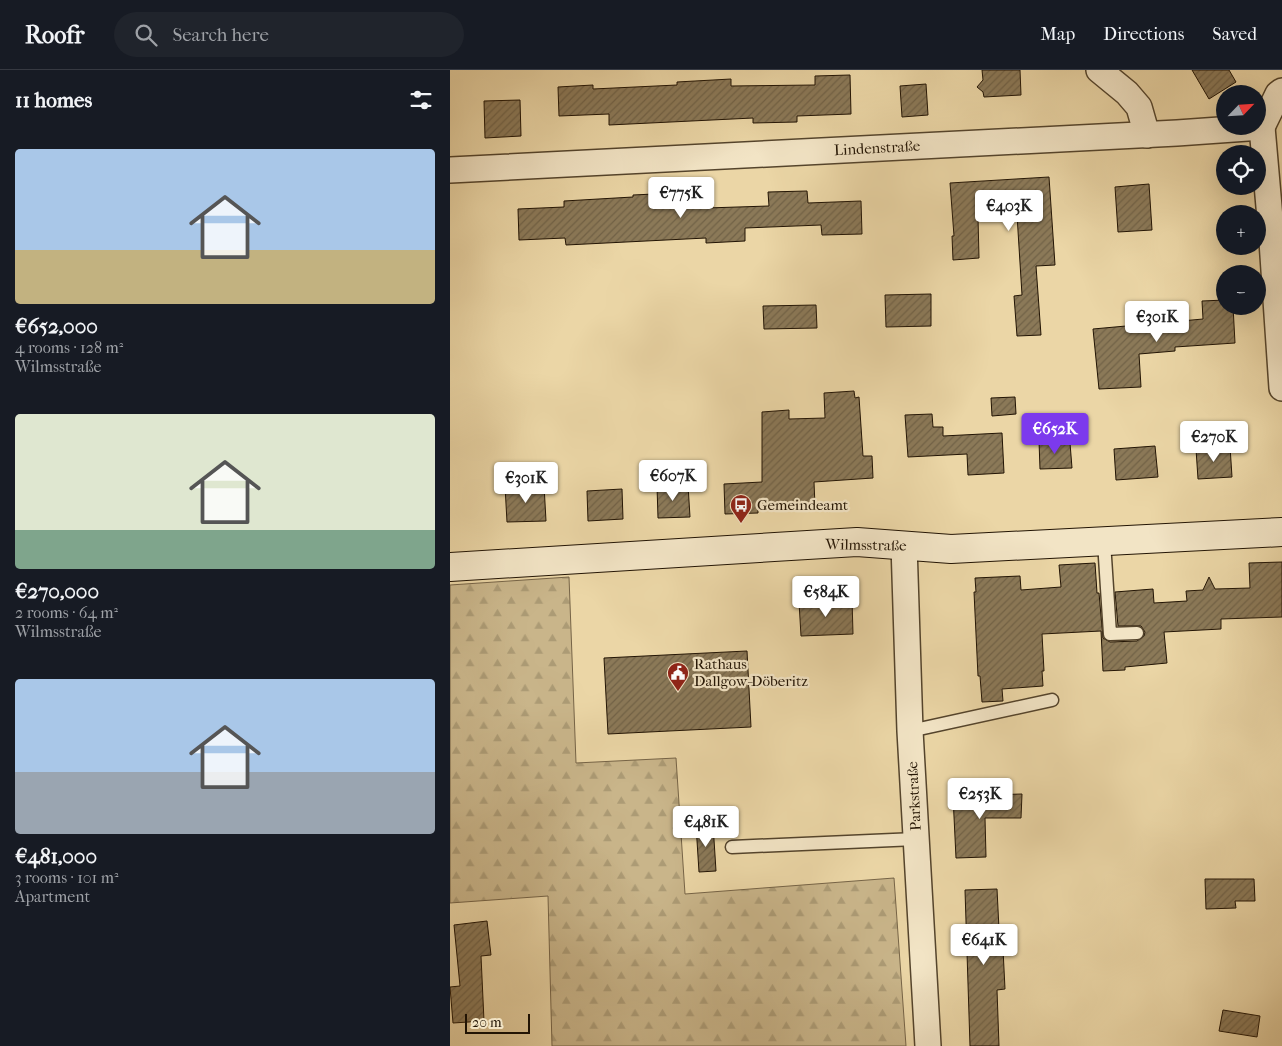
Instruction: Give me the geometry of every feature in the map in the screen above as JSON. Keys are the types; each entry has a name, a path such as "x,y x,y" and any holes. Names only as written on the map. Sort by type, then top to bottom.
{"street":[{"path":"1099,70 1127,93 1139,107 1147,135"},
{"path":"1266,119 1278,94 1282,91"},
{"name":"Lindenstraße","path":"450,170 1216,130"},
{"path":"1263,135 1282,388"},
{"name":"Wilmsstraße","path":"450,567 857,542 951,549 1282,532"},
{"name":"Parkstraße","path":"904,545 910,731 928,1046"}],"lane":[{"path":"1104,542 1110,634 1137,633"},
{"path":"910,731 1052,700"},
{"path":"732,846 916,839"}],"green space":[{"path":"569,577 576,763 676,758 685,894 894,878 906,1046 552,1046 548,896 450,903 450,585"}],"building":[{"path":"982,70 1020,70 1021,95 984,97 983,92 977,87 983,80"},
{"path":"1192,70 1229,70 1236,82 1231,85 1216,85 1216,95 1209,99"},
{"path":"850,75 851,114 797,116 797,122 753,123 753,118 609,125 609,114 559,116 558,87 593,85 593,89 677,85 677,82 731,79 731,86 815,85 815,76"},
{"path":"926,84 928,115 902,117 900,86"},
{"path":"520,100 521,136 485,138 484,101"},
{"path":"1049,177 1055,265 1036,266 1041,335 1017,336 1014,296 1022,295 1017,215 978,217 979,258 953,260 952,236 954,236 950,183"},
{"path":"1149,184 1152,230 1118,232 1115,187"},
{"path":"807,191 808,203 861,201 862,234 822,235 821,225 745,228 745,241 706,243 706,238 566,245 565,238 519,240 518,209 564,207 564,201 675,193 675,209 769,206 768,192"},
{"path":"931,294 931,326 886,327 885,295"},
{"path":"1216,300 1216,315 1233,315 1235,343 1175,347 1175,351 1139,354 1141,387 1099,389 1093,329 1203,319 1202,301"},
{"path":"816,305 817,328 764,329 763,306"},
{"path":"854,391 855,398 859,397 863,456 872,456 873,478 814,482 815,506 758,508 758,513 725,514 724,484 762,482 762,412 789,410 789,419 825,418 824,393"},
{"path":"1015,397 1016,414 992,416 991,398"},
{"path":"932,414 933,427 943,427 943,436 1002,433 1004,473 968,475 967,454 908,457 905,415"},
{"path":"1060,440 1060,443 1070,443 1072,468 1040,469 1039,441"},
{"path":"1155,446 1158,477 1116,480 1114,449"},
{"path":"1230,446 1232,477 1198,479 1196,449"},
{"path":"544,485 546,521 507,522 505,486"},
{"path":"688,485 690,517 658,518 657,486"},
{"path":"622,489 623,519 588,521 587,491"},
{"path":"1282,562 1282,617 1221,619 1221,629 1164,632 1167,663 1125,667 1125,670 1103,671 1101,631 1042,634 1043,686 1002,689 1003,701 982,702 980,676 978,676 975,578 1020,576 1021,590 1061,587 1059,565 1095,563 1103,638 1110,642 1137,641 1144,636 1145,632 1141,626 1118,626 1115,592 1153,589 1154,603 1187,601 1186,591 1203,590 1209,577 1215,589 1250,588 1249,563"},
{"path":"852,599 853,634 801,636 799,602"},
{"name":"Rathaus Dallgow-Döberitz","path":"747,651 751,727 608,734 604,658"},
{"path":"1022,794 1021,818 985,818 986,857 956,858 953,796"},
{"path":"713,824 716,871 699,872 696,825"},
{"path":"1205,879 1254,879 1255,901 1235,901 1236,908 1206,909"},
{"path":"997,889 1000,949 1003,949 1005,989 997,990 999,1046 970,1046 965,890"},
{"path":"487,921 491,955 481,956 484,1021 453,1023 450,987 460,986 454,925"},
{"path":"1223,1010 1260,1016 1257,1037 1219,1031"}],"place":[{"name":"Gemeindeamt","path":"741,524"},
{"name":"Rathaus Dallgow-Döberitz","path":"678,692"}]}
